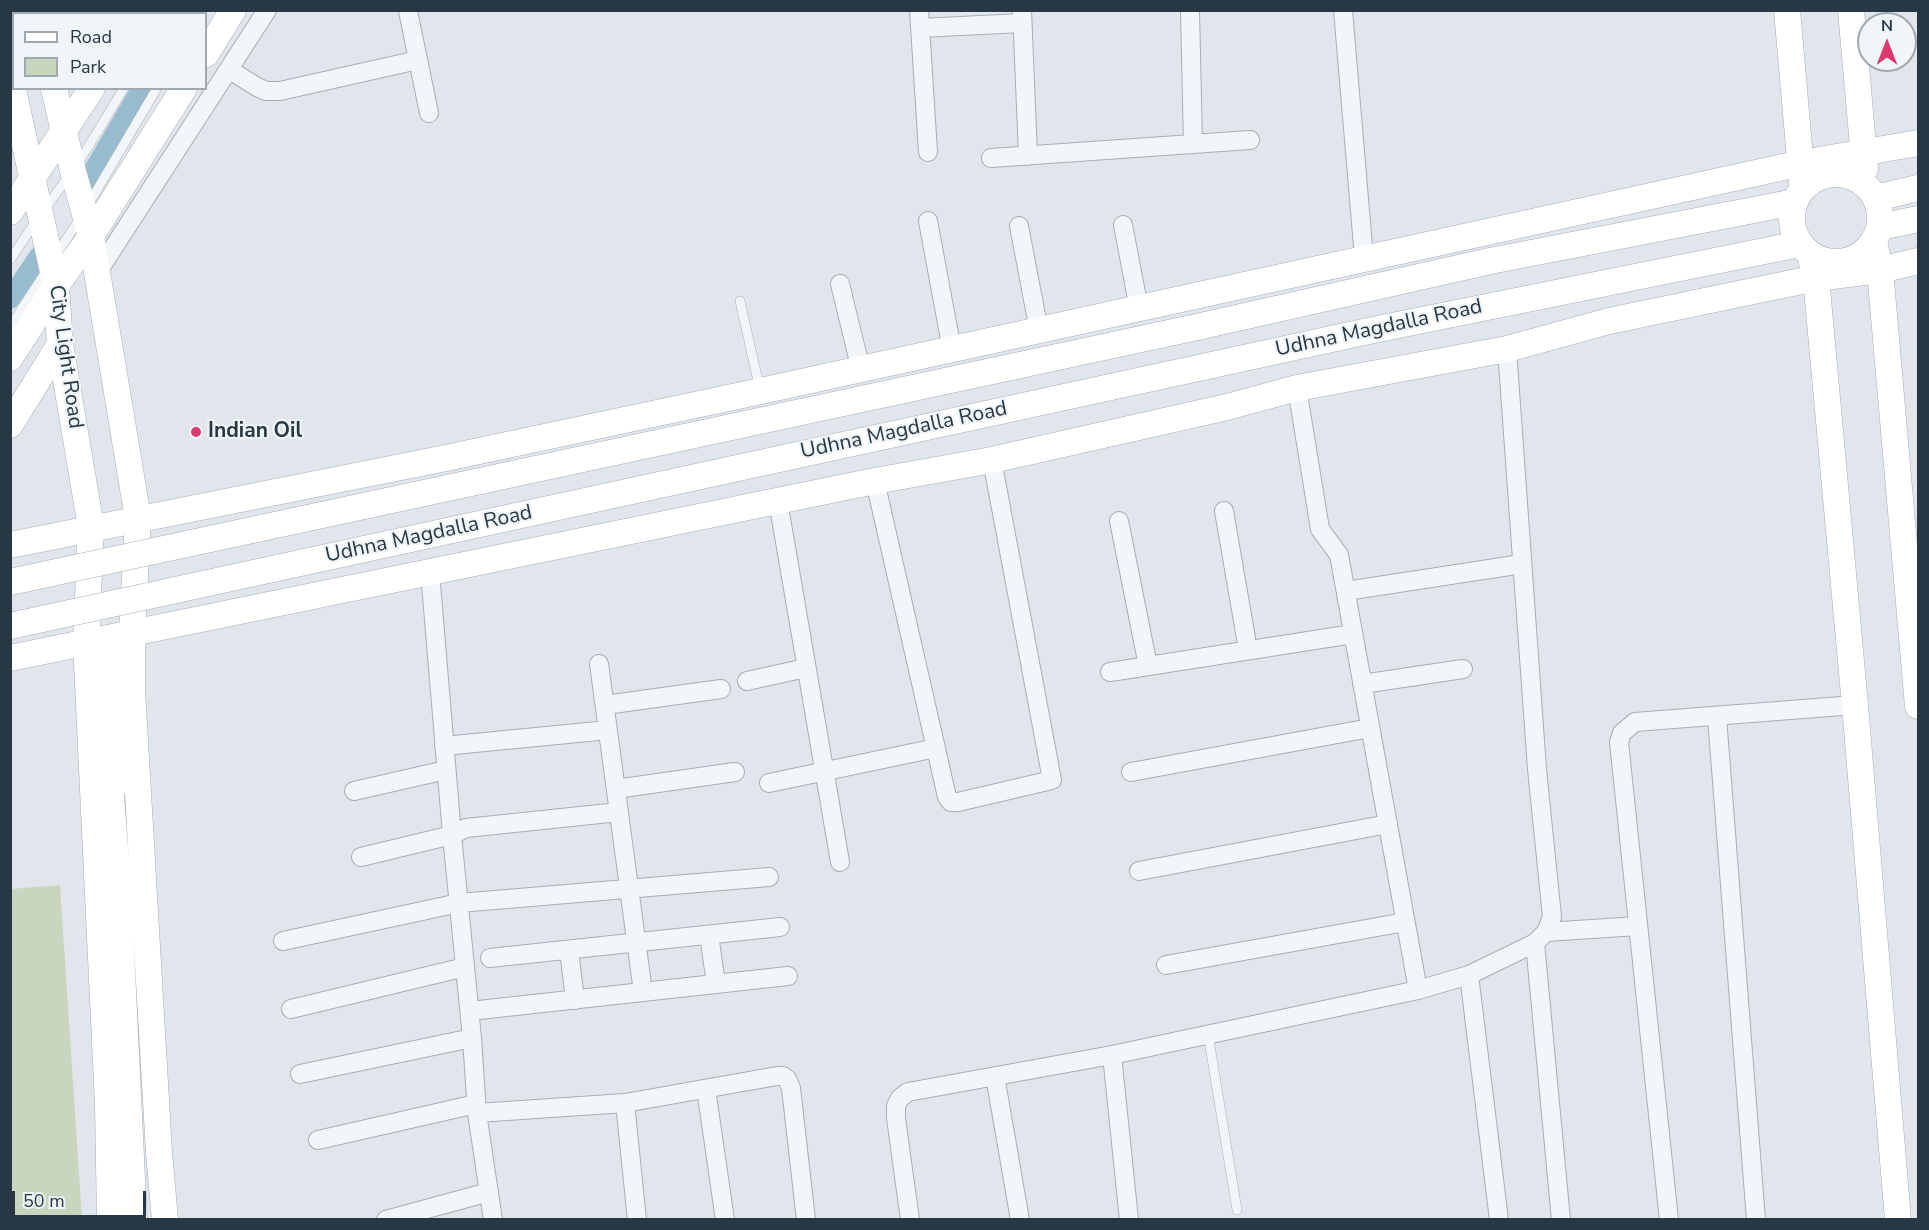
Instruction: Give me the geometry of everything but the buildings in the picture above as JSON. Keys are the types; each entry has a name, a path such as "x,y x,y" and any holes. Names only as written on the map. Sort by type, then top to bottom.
{"main road":[{"path":"207,52 233,10"},
{"path":"1787,10 1802,163 1798,196 1791,216 1793,230 1808,258 1855,705 1898,1220"},
{"path":"1851,10 1864,154 1871,192 1880,212 1877,234 1916,629 1918,706"},
{"name":"City Light Road","path":"10,76 14,113 32,179 53,275 60,344 110,638"},
{"path":"54,90 91,236 138,518 110,638 108,1105 110,1220"},
{"path":"10,212 91,90"},
{"path":"10,358 53,275 91,236 183,90"},
{"path":"10,545 761,392 1802,163 1918,143"},
{"name":"Udhna Magdalla Road","path":"10,582 1798,196 1813,180 1827,175 1848,176 1871,192"},
{"path":"1871,192 1918,188"},
{"name":"Udhna Magdalla Road","path":"10,626 1385,327 1808,258 1838,262 1852,260 1865,252 1877,234 1918,219"},
{"path":"10,658 875,481 992,460 1227,407 1297,388 1507,349 1609,321 1808,258 1880,270 1918,261"},
{"path":"10,425 60,344"},
{"path":"110,638 117,757 130,792 137,1108 134,1220"},
{"path":"110,638 132,702 165,1220"},
{"path":"137,1108 152,1220"}],"street":[{"path":"97,273 267,10"},
{"path":"1190,10 1193,144"},
{"path":"1343,10 1364,258"},
{"path":"408,11 429,113"},
{"path":"928,152 920,19 1022,17 1028,156"},
{"path":"230,70 257,87 266,90 280,90 418,60"},
{"path":"991,158 1250,140"},
{"path":"928,221 952,350"},
{"path":"1123,225 1139,309"},
{"path":"1019,226 1039,332"},
{"path":"840,285 861,370"},
{"path":"1507,349 1537,769 1552,917 1541,938 1562,1220"},
{"path":"1297,388 1320,529 1339,555 1418,990"},
{"path":"875,481 947,797 951,802 958,802 1052,780 992,460"},
{"path":"778,501 840,862"},
{"path":"1224,511 1248,651"},
{"path":"1119,521 1148,666"},
{"path":"1346,591 1522,564"},
{"path":"430,572 477,1108 493,1220"},
{"path":"1110,672 1353,634"},
{"path":"599,664 643,992"},
{"path":"747,681 806,668"},
{"path":"1362,684 1463,669"},
{"path":"605,705 721,689"},
{"path":"1669,1220 1619,742 1622,733 1635,722 1855,705"},
{"path":"1717,717 1756,1220"},
{"path":"1131,772 1370,728"},
{"path":"444,746 608,730"},
{"path":"768,783 936,748"},
{"path":"354,791 446,770"},
{"path":"616,789 735,772"},
{"path":"361,857 452,835 466,828 619,812"},
{"path":"1139,871 1388,824"},
{"path":"283,941 459,903 768,878"},
{"path":"1166,965 1405,922"},
{"path":"910,1220 896,1118 896,1106 900,1098 908,1092 1112,1054 1418,990 1469,975 1541,938 1638,926"},
{"path":"490,958 780,927"},
{"path":"709,935 716,984"},
{"path":"569,950 575,1000"},
{"path":"291,1009 465,968"},
{"path":"1469,975 1499,1220"},
{"path":"470,1011 788,976"},
{"path":"300,1074 472,1038"},
{"path":"1112,1054 1129,1220"},
{"path":"318,1140 477,1108 625,1103 777,1076 787,1079 791,1088 806,1220"},
{"path":"995,1076 1020,1220"},
{"path":"706,1089 725,1220"},
{"path":"625,1103 637,1220"},
{"path":"386,1220 489,1192"}],"lane":[{"path":"10,260 73,171 123,90"},
{"path":"10,327 53,275 85,211 156,90"},
{"path":"740,302 761,392"},
{"path":"1208,1034 1237,1210"}],"green space":[{"path":"60,885 82,1219 11,1219 11,889"}],"waterway":[{"path":"83,188 141,90"},
{"path":"10,299 39,256"}],"place":[{"name":"Indian Oil","path":"196,432"}]}
